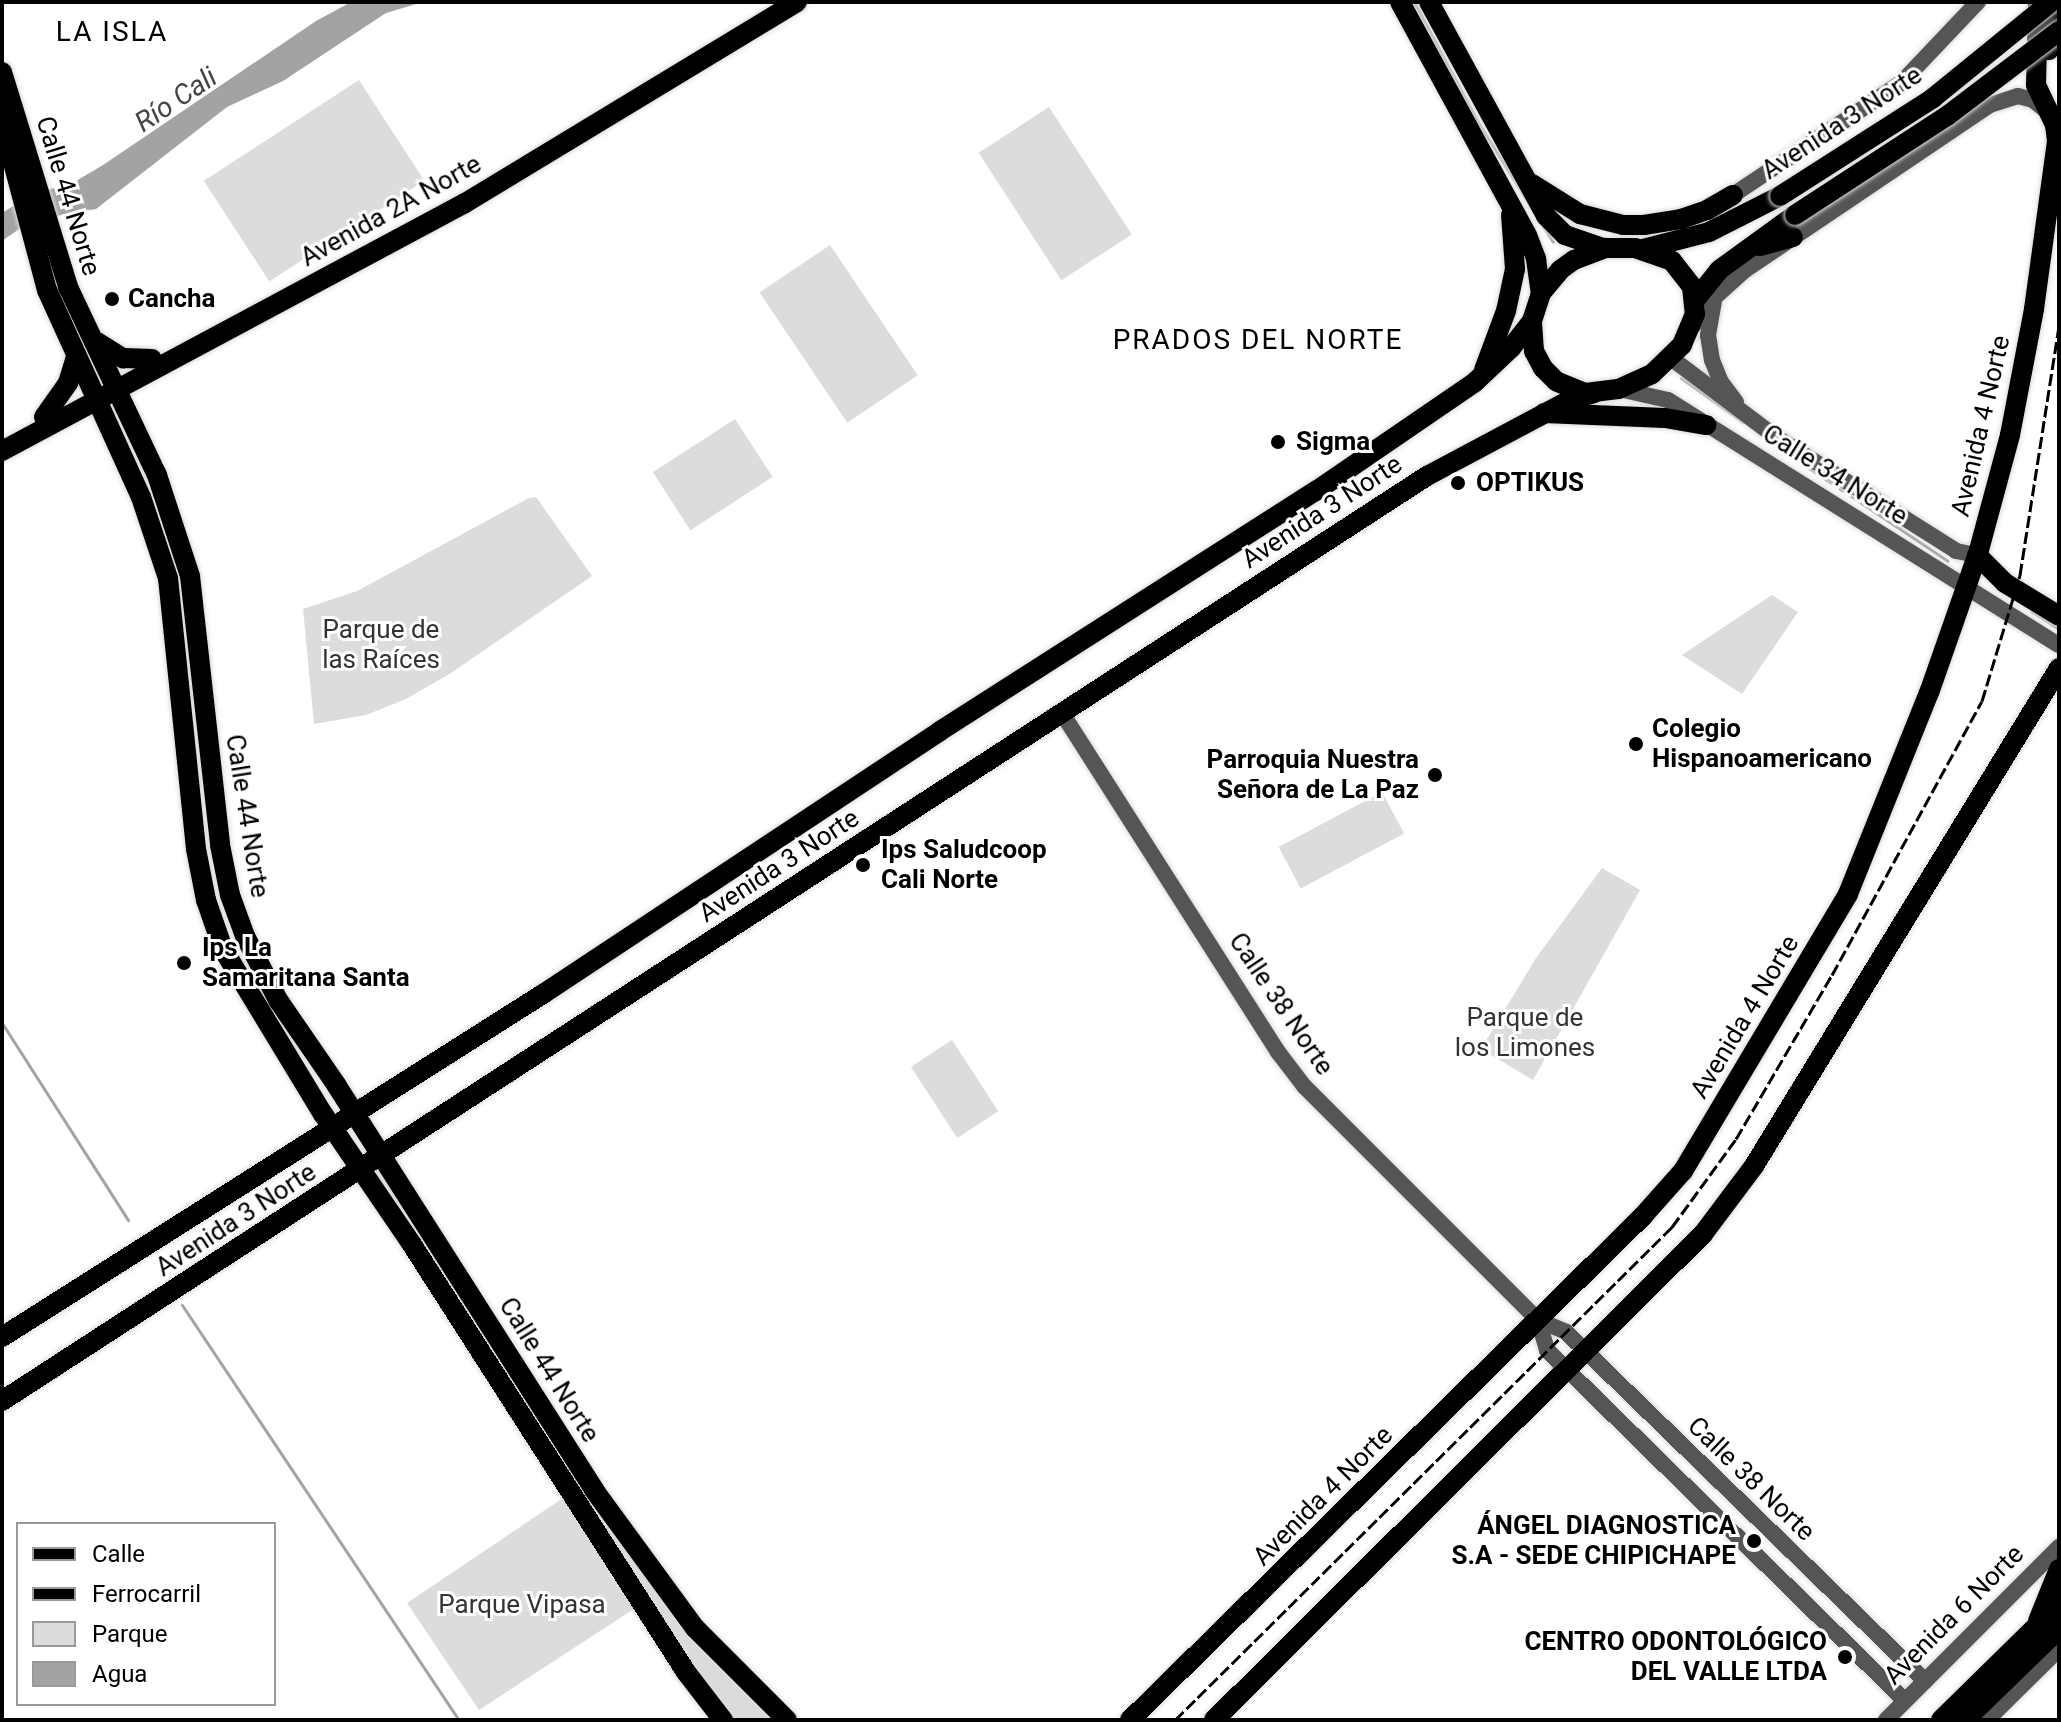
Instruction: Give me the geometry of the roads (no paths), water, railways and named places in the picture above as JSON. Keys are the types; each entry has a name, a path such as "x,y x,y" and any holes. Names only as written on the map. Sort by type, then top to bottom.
{"main road":[{"name":"Avenida 2A Norte","path":"116,384 152,359 459,193 771,2"},
{"name":"Avenida 2A Norte","path":"2,451 116,384 465,203 797,2"},
{"path":"1400,2 1506,196 1536,259 1541,293 1532,321 1534,351 1543,368 1556,381 1576,391 1594,393 1618,389 1652,374 1671,358 1690,331 1705,299 1678,266 1665,256 1641,249 1606,248 1565,235 1546,216 1429,2"},
{"path":"2038,2 2036,85 2050,114"},
{"path":"2036,85 2050,46 2053,2"},
{"name":"Avenida 3 Norte","path":"1641,249 1709,232 1780,196 1933,98 2053,2"},
{"name":"Avenida 3 Norte","path":"1705,299 1719,270 1795,215 1947,116 2059,31"},
{"name":"Calle 44 Norte","path":"2,72 25,180 41,236 47,290 141,497 168,578 196,849 206,900 223,949 332,1126 570,1494 686,1672 723,1720"},
{"name":"Avenida 4 Norte","path":"1130,1720 1643,1216 1683,1171 1848,894 1929,693 1966,587 2013,419 2034,309 2057,141 2050,114"},
{"name":"Calle 44 Norte","path":"2,121 25,180"},
{"path":"1520,173 1561,206 1591,218 1623,225 1681,219 1733,195"},
{"path":"1709,232 1733,195"},
{"path":"1482,376 1515,269 1513,224 1506,196"},
{"name":"Calle 44 Norte","path":"41,236 116,384 157,475 190,576 218,829 230,895 245,936 278,1000 354,1112 588,1482 656,1579 695,1628 787,1720"},
{"path":"1748,249 1793,237"},
{"path":"1541,293 1574,260 1606,248"},
{"name":"Avenida 3 Norte","path":"2,1337 543,994 940,731 1316,491 1482,376 1532,321"},
{"path":"94,339 123,358 152,359"},
{"path":"44,417 62,395 76,356"},
{"name":"Avenida 3 Norte","path":"2,1401 1427,476 1544,413 1594,393"},
{"name":"Avenida 2A Norte","path":"2,441 44,417 94,396"},
{"path":"1544,413 1665,418 1706,425"},
{"path":"1977,555 2005,583 2059,616"},
{"path":"1214,1720 1703,1234 1754,1166 2059,668"},
{"path":"2033,1631 2059,1569"},
{"path":"1941,1720 2059,1604"},
{"path":"1965,1720 2059,1629"}],"street":[{"name":"Avenida 3 Norte","path":"1733,195 1901,83 1978,2"},
{"path":"1746,416 1721,382 1712,360 1705,299 1998,101 2026,97 2050,114"},
{"name":"Calle 34 Norte","path":"1671,358 1746,416 1956,551 1977,555"},
{"name":"Calle 34 Norte","path":"1618,389 1655,395 2059,645"},
{"name":"Calle 38 Norte","path":"1062,713 1278,1052 1304,1086 1538,1320 1566,1332 1925,1681"},
{"name":"Calle 38 Norte","path":"1538,1320 1547,1350 1905,1701"},
{"name":"Avenida 6 Norte","path":"1886,1720 2059,1547"},
{"path":"1987,1720 2059,1649"}],"water":[{"path":"351,2 423,2 386,13 283,81 227,107 96,209 64,214 19,229 2,241 2,213 34,193 71,184 103,165 316,21"}],"waterway":[{"path":"1414,2 1479,124 1553,242"},
{"path":"1681,378 1743,422"},
{"path":"1788,454 1948,561"},
{"path":"2031,611 2059,629"},
{"path":"2,1023 128,1220"},
{"path":"182,1305 459,1720"}],"railway":[{"path":"1175,1720 1672,1227 1736,1139 1832,975 1982,701 2020,575 2059,326"}],"place":[{"name":"Cancha","path":"112,299"},
{"name":"Sigma","path":"1278,442"},
{"name":"OPTIKUS","path":"1458,483"},
{"name":"Colegio Hispanoamericano","path":"1636,744"},
{"name":"Parroquia Nuestra Señora de La Paz","path":"1435,775"},
{"name":"Ips Saludcoop Cali Norte","path":"863,865"},
{"name":"Ips La Samaritana Santa","path":"184,963"},
{"name":"ÁNGEL DIAGNOSTICA S.A - SEDE CHIPICHAPE","path":"1754,1541"},
{"name":"CENTRO ODONTOLÓGICO DEL VALLE LTDA","path":"1845,1657"}],"district":[{"name":"LA ISLA","path":"112,32"},
{"name":"PRADOS DEL NORTE","path":"1258,340"}],"water label":[{"name":"Río Cali","path":"176,100"}],"park label":[{"name":"Parque de las Raíces","path":"381,645"},
{"name":"Parque de los Limones","path":"1525,1033"},
{"name":"Parque Vipasa","path":"522,1605"}]}
